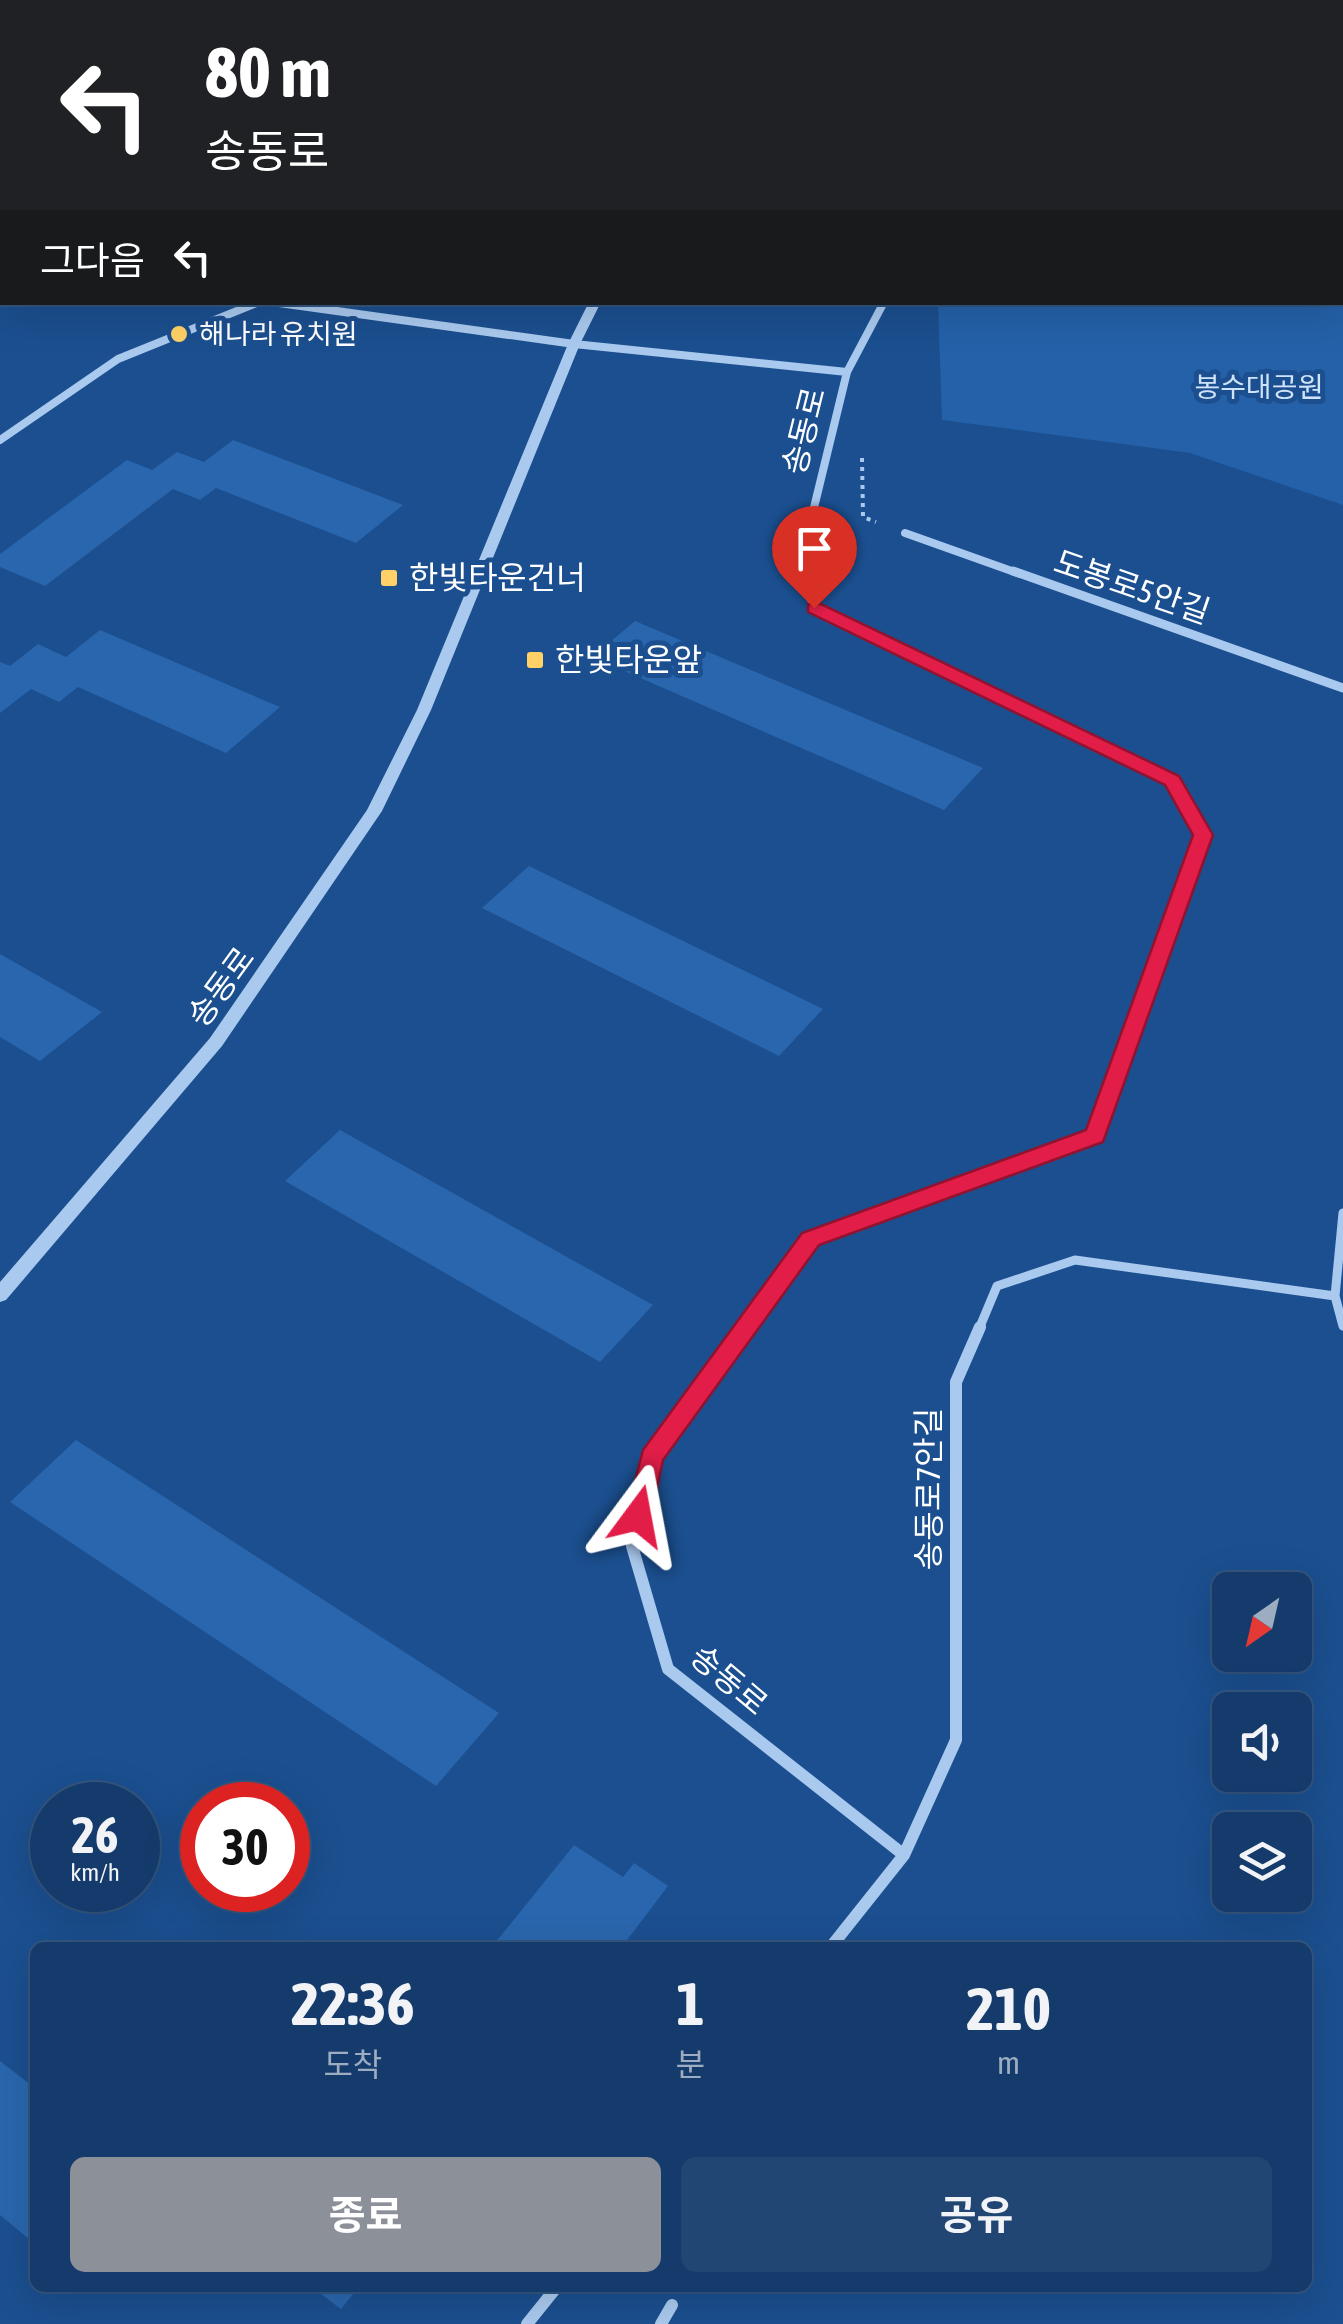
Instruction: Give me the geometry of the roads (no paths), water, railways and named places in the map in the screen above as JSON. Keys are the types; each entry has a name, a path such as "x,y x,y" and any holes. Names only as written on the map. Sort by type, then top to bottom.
{"street":[{"path":"0,440 118,358 251,305"},
{"name":"송동로","path":"297,305 574,344 847,372"},
{"path":"354,312 359,305"},
{"name":"송동로","path":"0,1295 216,1042 374,811 424,710 574,344 594,305"},
{"name":"송동로","path":"882,305 847,372 801,562 814,608 1172,781 1203,835 1095,1136 810,1239 652,1457 632,1546 668,1670 904,1855"},
{"name":"도봉로5안길","path":"905,533 1343,688"},
{"path":"1343,1214 1335,1296 1343,1326"},
{"name":"송동로7안길","path":"835,1942 904,1855 956,1740 956,1382 997,1286 1076,1260 1335,1296"},
{"path":"526,2324 553,2292"},
{"path":"661,2324 672,2305"}],"place":[{"name":"해나라 유치원","path":"179,334"},
{"name":"한빛타운건너","path":"389,578"},
{"name":"한빛타운앞","path":"535,660"}],"park label":[{"name":"봉수대공원","path":"1259,387"}]}
